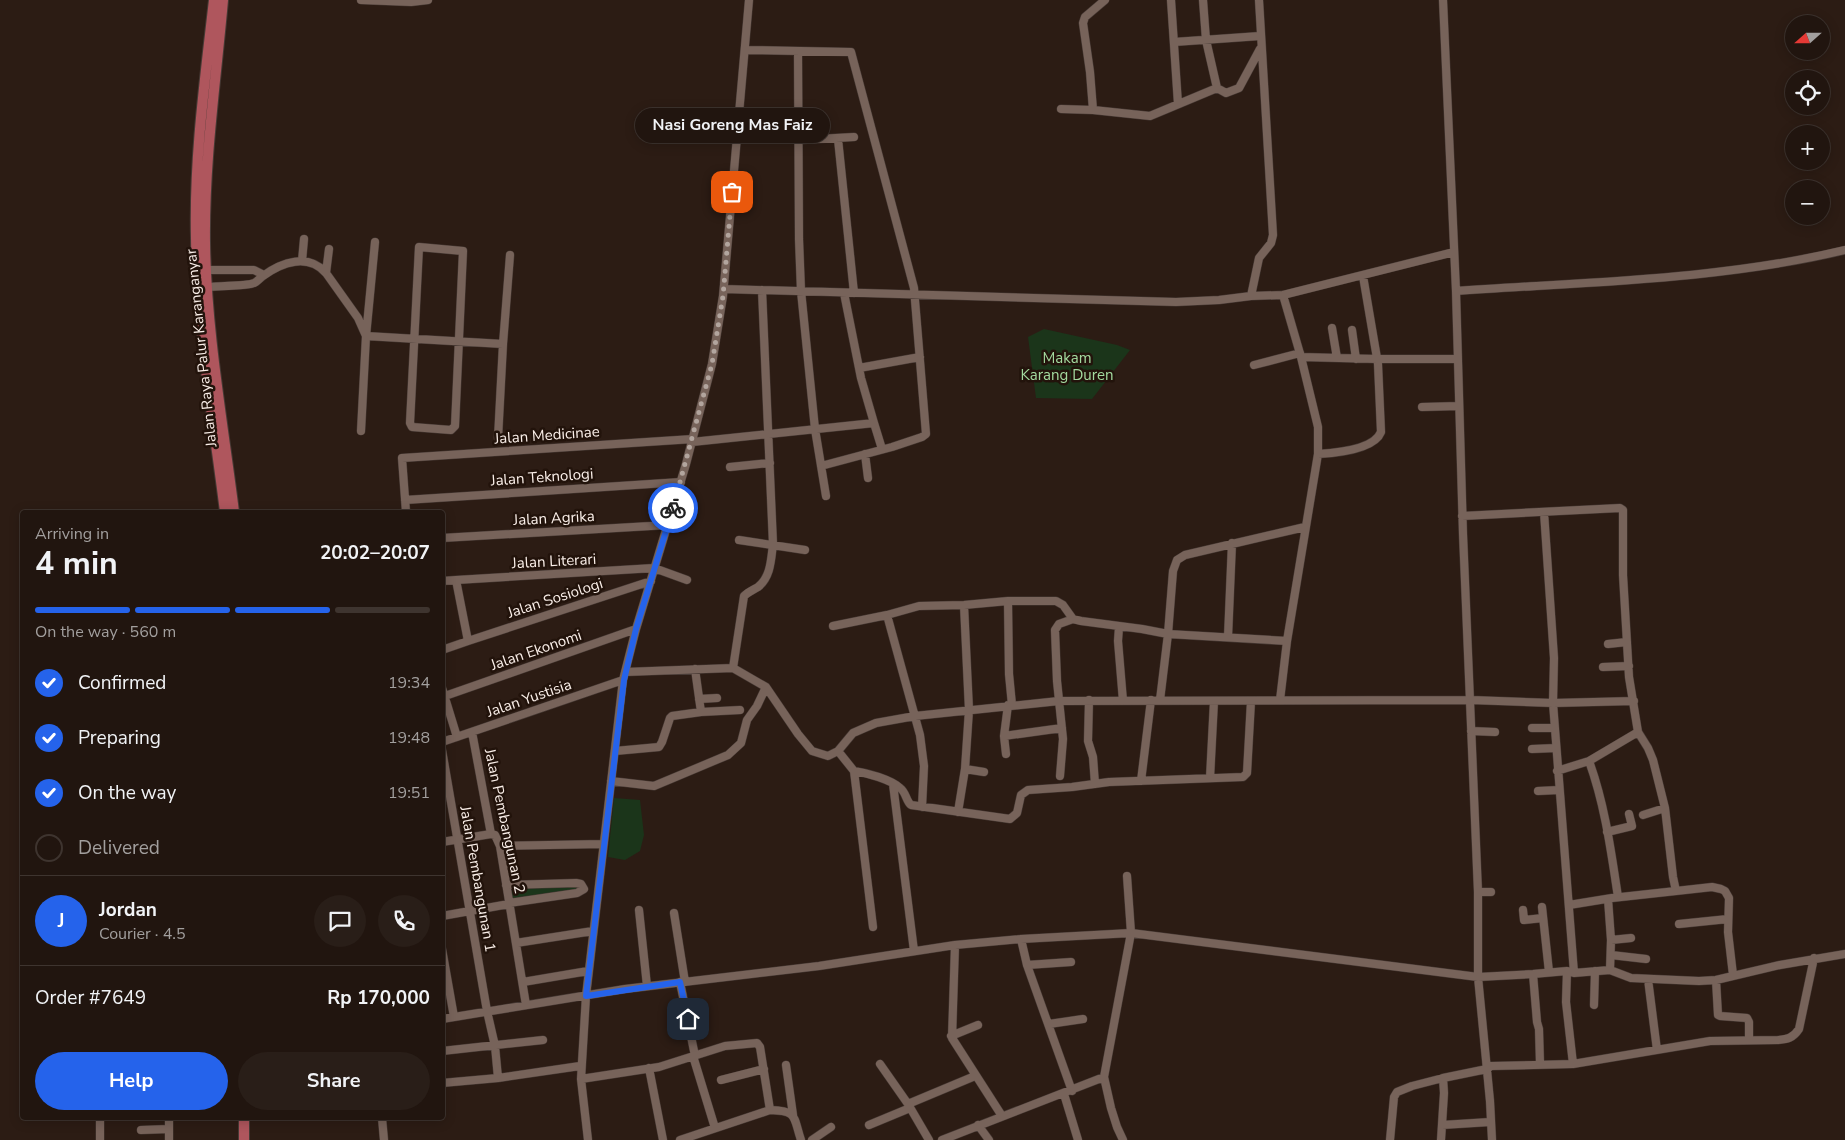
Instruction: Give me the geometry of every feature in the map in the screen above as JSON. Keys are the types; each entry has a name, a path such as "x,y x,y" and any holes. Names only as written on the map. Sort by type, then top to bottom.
{"main road":[{"name":"Jalan Raya Palur Karanganyar","path":"213,0 199,154 196,236 202,327 225,510"},
{"name":"Jalan Raya Palur Karanganyar","path":"223,0 208,147 205,240 206,270 234,510"},
{"path":"238,1120 238,1140"},
{"path":"244,1120 244,1140"}],"street":[{"path":"213,0 223,0"},
{"path":"361,0 411,2 428,0"},
{"path":"588,1140 580,1066 588,971 624,676 709,381 724,289 749,0"},
{"path":"1093,110 1083,23 1086,17 1105,0"},
{"path":"1171,0 1178,104"},
{"path":"1202,0 1206,40 1217,88 1226,93 1239,88 1261,48"},
{"path":"1251,296 1259,258 1270,243 1273,235 1259,0"},
{"path":"1444,0 1456,292 1462,516 1478,892 1478,977 1492,1140"},
{"path":"1174,42 1260,36"},
{"path":"745,50 851,52 915,294 926,434 922,438 821,466"},
{"path":"798,51 798,239 801,291 815,429 826,496"},
{"path":"1061,109 1093,110 1144,117 1158,114 1217,88"},
{"path":"799,140 818,135 838,139 854,137"},
{"path":"838,139 854,293"},
{"path":"302,261 304,239"},
{"path":"361,431 366,336 375,242"},
{"path":"419,247 463,251 455,426 451,430 412,427 410,425 415,339 419,247"},
{"path":"326,273 328,249"},
{"path":"1456,292 1702,274 1845,250"},
{"path":"724,289 1176,302 1219,300 1283,295 1454,252"},
{"path":"498,438 510,255"},
{"path":"208,287 251,284 286,262 302,261 312,263 326,273 358,318 366,336"},
{"path":"206,270 252,270 264,275"},
{"path":"1318,454 1341,453 1368,444 1379,436 1382,429 1377,360 1363,276"},
{"path":"762,290 774,544 769,570 765,578 759,586 744,596 733,668 766,687 798,734 812,751 817,754 828,756 838,751 848,737 876,723 915,716 1059,701 1471,700 1553,703 1634,701"},
{"path":"844,293 859,368 882,449"},
{"path":"1280,700 1287,641 1318,454 1318,432 1300,355 1283,295"},
{"path":"1332,328 1337,358"},
{"path":"1352,330 1356,359"},
{"path":"366,336 503,344"},
{"path":"1254,365 1300,355 1377,360 1458,358"},
{"path":"859,368 920,357"},
{"path":"1422,407 1459,406"},
{"name":"Jalan Medicinae","path":"405,500 402,458 693,441 874,423"},
{"path":"865,454 868,478"},
{"path":"730,468 770,463"},
{"name":"Jalan Teknologi","path":"405,500 681,482"},
{"path":"405,500 406,510"},
{"path":"1462,516 1620,508 1623,510 1623,575 1627,642 1638,732 1653,760 1664,808 1672,877 1676,890"},
{"path":"1544,512 1554,658 1554,728 1568,905 1571,972 1566,1002 1573,1064"},
{"name":"Jalan Agrika","path":"445,538 668,525"},
{"path":"1160,700 1173,570 1177,560 1185,555 1305,527"},
{"path":"739,540 805,550"},
{"path":"1228,637 1232,543"},
{"path":"654,568 687,580"},
{"name":"Jalan Literari","path":"445,581 654,568"},
{"path":"456,580 468,641"},
{"name":"Jalan Sosiologi","path":"445,649 651,581"},
{"path":"1006,754 1004,736 1010,705 1008,601"},
{"path":"833,626 929,604 964,605 1008,601 1056,602 1063,605 1073,618"},
{"path":"958,812 965,770 969,710 964,605"},
{"path":"886,615 920,735 923,759 922,807"},
{"path":"1060,776 1063,739 1054,630 1059,624 1073,618 1168,634 1287,641"},
{"path":"1119,627 1118,641 1123,700"},
{"name":"Jalan Ekonomi","path":"445,692 636,629"},
{"path":"1608,644 1627,642"},
{"path":"1603,667 1629,666"},
{"name":"Jalan Yustisia","path":"445,741 624,676 695,669 733,668"},
{"path":"695,669 701,712"},
{"path":"610,781 654,786 728,755 741,743 747,720 757,706 766,687"},
{"path":"445,695 457,737"},
{"path":"699,700 717,698"},
{"path":"1089,700 1088,741 1093,757 1095,784"},
{"path":"1141,781 1151,700"},
{"path":"1210,778 1214,701"},
{"path":"854,772 864,772 893,784 902,790 909,804 1010,819 1017,813 1019,798 1025,791 1095,784 1246,776 1251,701"},
{"path":"614,751 657,749 662,742 670,717 701,712 740,710"},
{"path":"1004,736 1062,728"},
{"path":"1532,728 1554,728"},
{"path":"1471,731 1495,732"},
{"name":"Jalan Pembangunan 2","path":"472,732 491,834 495,836 500,846 526,1005"},
{"path":"1558,771 1589,761 1638,732"},
{"path":"1532,749 1556,748"},
{"path":"838,751 854,772 873,927"},
{"path":"1589,761 1597,782 1618,897"},
{"name":"Jalan Pembangunan 1","path":"445,768 469,912 495,1046 498,1078"},
{"path":"965,770 984,772"},
{"path":"893,784 914,951"},
{"path":"1538,791 1559,790"},
{"path":"1643,815 1664,808"},
{"path":"1607,832 1632,826 1629,814"},
{"path":"445,841 491,834"},
{"path":"500,846 603,844"},
{"path":"1123,1140 1111,1108 1104,1077 1131,933 1127,876"},
{"path":"445,916 509,903 577,893 584,889 581,884 576,883 506,885"},
{"path":"1568,905 1676,890 1712,887 1721,889 1729,898 1728,932 1733,975"},
{"path":"1478,892 1491,892"},
{"path":"1608,899 1611,940 1610,970"},
{"path":"1542,907 1549,972"},
{"path":"639,910 647,986"},
{"path":"1523,910 1524,920 1543,918"},
{"path":"674,913 682,982 694,1056 715,1128"},
{"path":"1679,924 1728,918"},
{"path":"516,943 593,931"},
{"path":"445,1018 647,986 858,960 955,945 1131,933 1478,977 1610,970 1631,978 1716,980 1814,958 1845,954"},
{"path":"1611,940 1632,938"},
{"path":"1021,939 1027,965 1072,1091"},
{"path":"955,945 952,1036 975,1076 1002,1116"},
{"path":"1611,955 1646,959"},
{"path":"1390,1140 1394,1098 1397,1092 1443,1078 1487,1069 1490,1066 1573,1064 1710,1041 1784,1040 1794,1036 1799,1029 1814,958"},
{"path":"1027,965 1071,962"},
{"path":"445,967 454,1017"},
{"path":"523,982 588,971"},
{"path":"1594,1005 1595,971"},
{"path":"1533,974 1539,1030 1540,1064"},
{"path":"1648,979 1657,1050"},
{"path":"1716,980 1718,1015 1748,1018 1749,1040"},
{"path":"1048,1024 1083,1019"},
{"path":"952,1036 978,1025"},
{"path":"445,1052 543,1040"},
{"path":"581,1079 668,1064 725,1046 758,1043 770,1110"},
{"path":"880,1064 909,1106 929,1140"},
{"path":"445,1083 498,1078 580,1066"},
{"path":"786,1066 793,1115 801,1140"},
{"path":"649,1068 663,1139 654,1140"},
{"path":"721,1080 764,1069"},
{"path":"869,1125 975,1076"},
{"path":"942,1140 1104,1077"},
{"path":"1442,1140 1443,1078"},
{"path":"1064,1094 1078,1140"},
{"path":"680,1140 770,1110 786,1111 793,1115"},
{"path":"100,1120 100,1140"},
{"path":"169,1120 169,1140"},
{"path":"382,1120 384,1140"},
{"path":"1442,1125 1490,1122"},
{"path":"978,1125 989,1140"},
{"path":"812,1140 831,1127"},
{"path":"142,1130 169,1129"}],"green space":[{"name":"Makam Karang Duren","path":"1044,329 1117,345 1130,350 1092,399 1036,398 1028,337"},
{"path":"614,798 640,800 644,835 640,851 625,860 608,857"},
{"path":"578,885 582,889 512,901 509,887"}],"way so far":[{"path":"673,508 709,381 723,296 732,192"}],"place":[{"name":"Nasi Goreng Mas Faiz","path":"732,192"}],"route":[{"path":"673,508 636,629 624,680 586,996 636,987 680,982 688,1019"}]}
